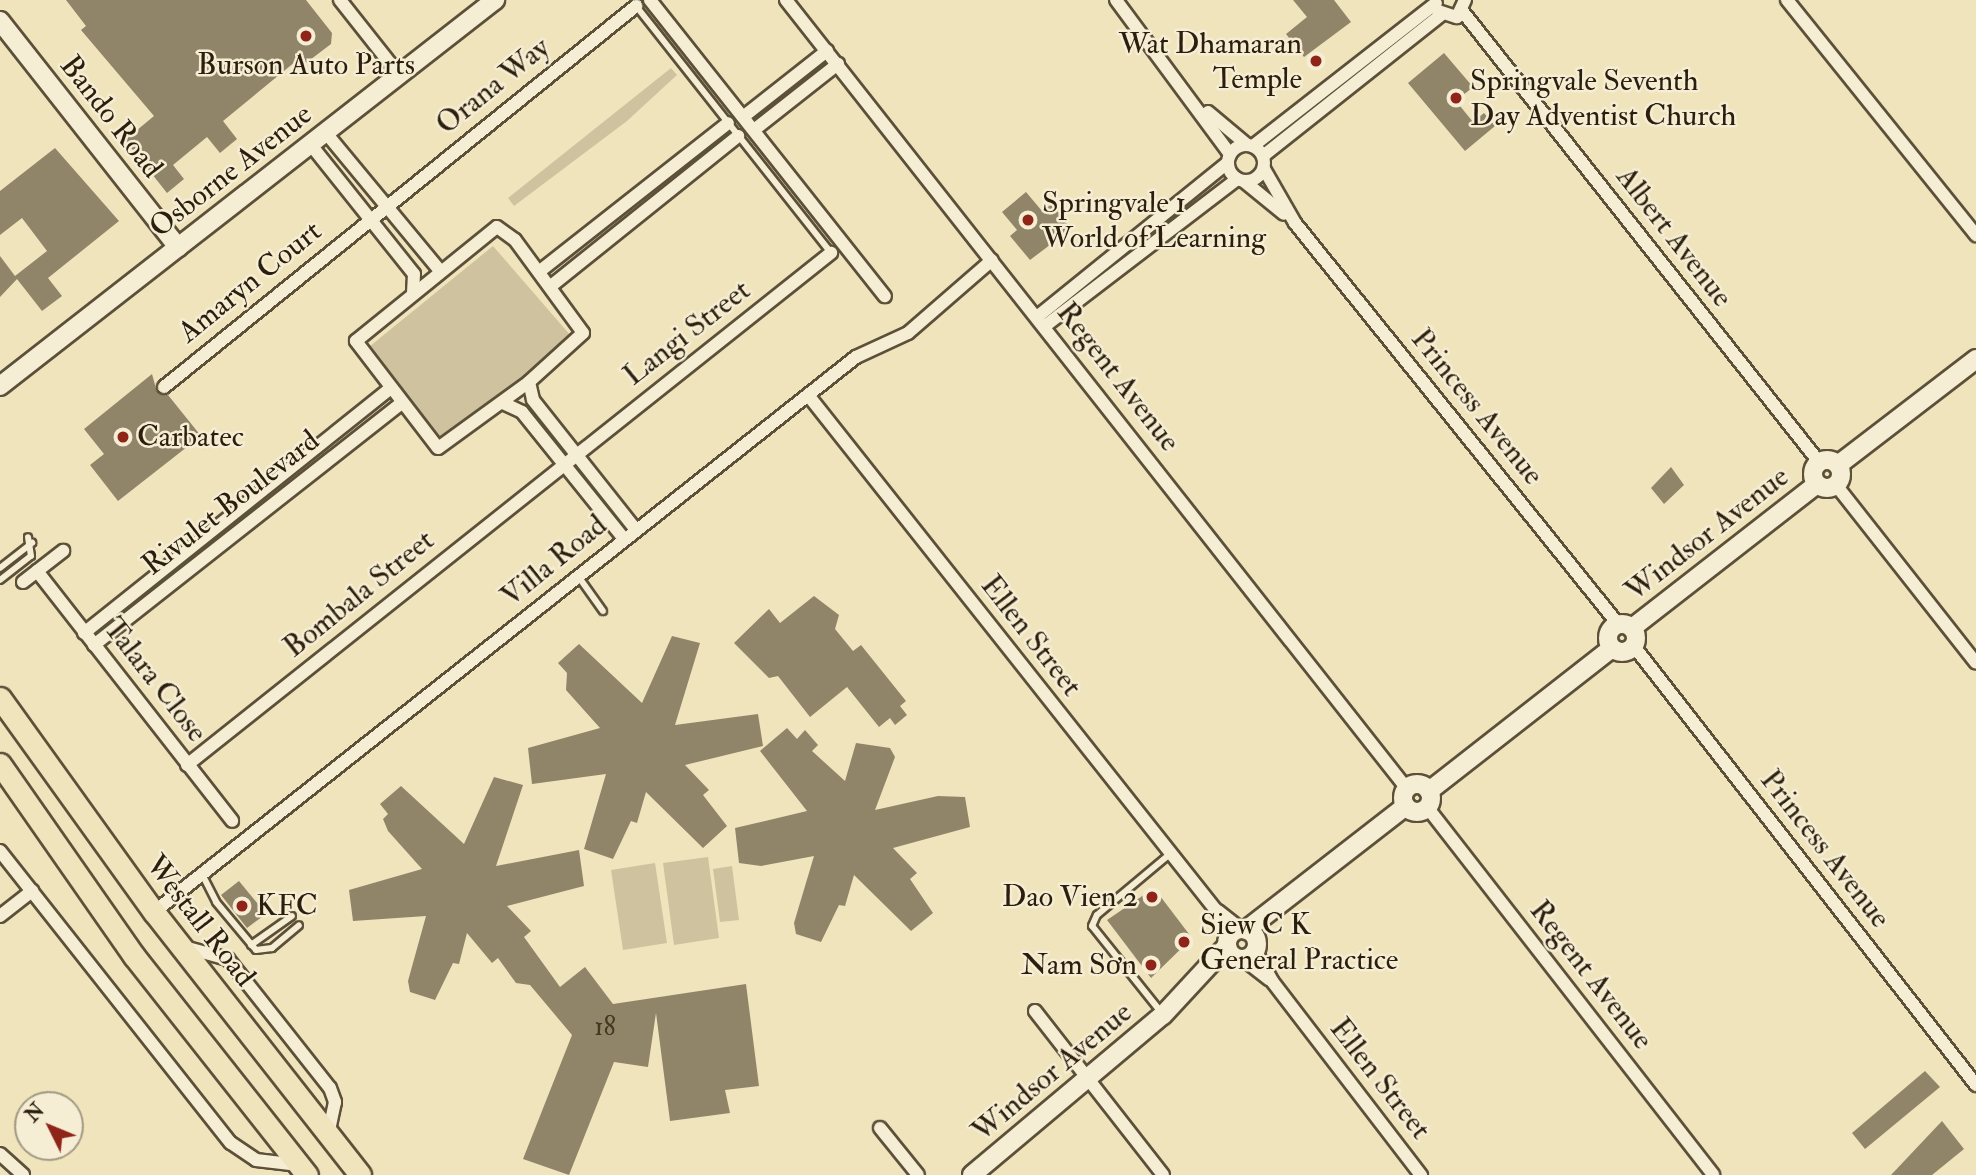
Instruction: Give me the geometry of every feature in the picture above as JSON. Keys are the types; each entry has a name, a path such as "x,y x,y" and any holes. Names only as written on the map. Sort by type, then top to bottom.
{"main road":[{"name":"Westall Road","path":"0,698 154,912 360,1175"},
{"path":"0,764 134,956 303,1170"}],"street":[{"path":"340,0 400,76"},
{"name":"Osborne Avenue","path":"0,386 495,0"},
{"path":"650,0 885,296"},
{"name":"Regent Avenue","path":"786,0 1041,321 1406,797"},
{"path":"1116,0 1192,97 1229,159"},
{"path":"1787,0 1976,235"},
{"name":"Orana Way","path":"369,219 636,6"},
{"path":"1438,6 1452,18 1464,6"},
{"path":"1041,321 1229,159 1438,6"},
{"path":"1041,321 1241,180 1438,6"},
{"name":"Albert Avenue","path":"1464,6 1819,462"},
{"name":"Bando Road","path":"0,21 178,247"},
{"path":"743,117 827,51"},
{"path":"754,130 838,64"},
{"path":"1192,97 1249,145"},
{"path":"540,271 728,123"},
{"path":"326,133 384,207 440,271"},
{"path":"551,286 738,136"},
{"path":"311,145 414,274 413,292"},
{"name":"Princess Avenue","path":"1249,145 1263,162 1295,223 1628,633 1976,1085"},
{"name":"Princess Avenue","path":"1229,159 1241,180 1295,223"},
{"path":"637,195 647,208"},
{"name":"Amaryn Court","path":"164,387 369,219"},
{"path":"500,227 540,271 583,333 529,382 443,448 401,403 356,341 440,271 500,227"},
{"name":"Langi Street","path":"563,464 831,253"},
{"name":"Villa Road","path":"154,912 856,356 908,332 992,260"},
{"path":"1836,485 1817,484 1819,462 1838,465 1976,359"},
{"path":"529,382 533,400 636,530"},
{"name":"Rivulet Boulevard","path":"84,633 390,389"},
{"name":"Ellen Street","path":"808,395 1272,981 1422,1175"},
{"name":"Rivulet Boulevard","path":"94,645 401,403"},
{"path":"503,403 522,412 624,539"},
{"name":"Bombala Street","path":"187,765 563,464"},
{"path":"1838,465 1836,485 1976,663"},
{"name":"Windsor Avenue","path":"1628,633 1817,484"},
{"path":"257,495 267,508"},
{"path":"23,582 63,551"},
{"name":"Talara Close","path":"37,571 232,821"},
{"path":"1406,797 1421,784 1428,799 1612,648 1608,634 1628,633"},
{"name":"Windsor Avenue","path":"972,1175 1088,1083 1406,797"},
{"name":"Regent Avenue","path":"1428,799 1713,1175"},
{"path":"0,851 231,1143 256,1160 303,1170"},
{"path":"0,916 32,891"},
{"name":"Westall Road","path":"181,946 228,959 335,1102 328,1134"},
{"path":"1035,1011 1088,1083 1163,1175"},
{"path":"880,1128 918,1175"},
{"path":"0,1153 23,1175"}],"lane":[{"path":"636,6 831,253"},
{"path":"0,568 30,540 29,558 0,580"},
{"path":"578,576 603,611"},
{"path":"1163,1015 1092,926 1097,915 1170,854"},
{"path":"202,874 251,945 262,953 299,925"},
{"path":"251,945 292,916"}],"shaded area":[{"path":"671,68 677,75 627,121 514,206 508,198"},
{"path":"493,246 571,336 443,442 434,441 364,351"},
{"path":"708,857 719,938 674,945 663,863"},
{"path":"655,863 667,943 623,950 611,870"},
{"path":"732,866 739,920 720,922 713,869"}],"building":[{"path":"66,0 306,0 332,33 331,44 306,63 301,57 223,121 237,139 220,153 207,137 173,165 184,179 167,193 125,140 154,116 81,30 86,26"},
{"path":"1293,0 1334,0 1351,22 1304,57 1286,34 1307,17"},
{"path":"1444,53 1473,87 1456,101 1473,122 1484,113 1495,126 1465,151 1408,83"},
{"path":"55,148 119,221 48,278 62,296 42,311 17,279 0,297 0,256 15,276 47,251 22,218 0,235 0,191"},
{"path":"1026,192 1042,211 1052,204 1071,229 1030,260 1010,236 1017,230 1002,212"},
{"path":"152,374 157,392 168,395 201,436 118,501 90,465 104,454 84,429"},
{"path":"1671,467 1684,485 1664,504 1651,488"},
{"path":"814,596 839,615 835,629 853,651 861,645 906,701 900,706 907,715 895,725 890,718 879,727 847,687 810,717 778,676 769,678 734,643 769,609 780,623"},
{"path":"672,636 700,643 675,725 758,714 763,746 685,765 709,790 703,795 727,826 703,848 646,792 637,823 631,821 613,859 584,849 606,774 532,784 528,748 600,728 566,690 567,673 558,663 579,644 642,703"},
{"path":"787,728 797,739 805,730 818,745 812,751 845,781 856,743 890,748 895,757 875,810 938,796 965,797 970,827 893,848 917,873 910,879 933,913 911,931 854,875 845,906 839,905 821,942 796,934 794,923 814,856 761,866 739,863 735,828 807,811 760,751"},
{"path":"494,777 523,785 496,866 579,850 584,886 507,906 531,931 524,937 560,987 585,967 613,1004 746,984 759,1086 725,1090 730,1113 670,1121 656,1013 648,1067 614,1062 569,1175 523,1159 572,1035 530,985 516,983 498,958 492,963 467,933 459,964 453,963 435,1000 410,992 408,981 426,916 353,921 349,890 422,869 388,831 383,819 388,814 380,804 401,786 464,844"},
{"path":"239,881 266,914 247,928 221,895"},
{"path":"1154,888 1192,938 1151,978 1107,920"},
{"path":"1925,1071 1940,1087 1865,1149 1852,1133"},
{"path":"1942,1121 1964,1149 1932,1175 1891,1175"}],"place":[{"name":"Burson Auto Parts","path":"306,36"},
{"name":"Wat Dhamaran Temple","path":"1316,61"},
{"name":"Springvale Seventh Day Adventist Church","path":"1456,98"},
{"name":"Springvale 1 World of Learning","path":"1028,220"},
{"name":"Carbatec","path":"123,437"},
{"name":"Dao Vien 2","path":"1152,897"},
{"name":"KFC","path":"242,906"},
{"name":"Siew C K General Practice","path":"1184,942"},
{"name":"Nam Sơn","path":"1151,965"}]}
